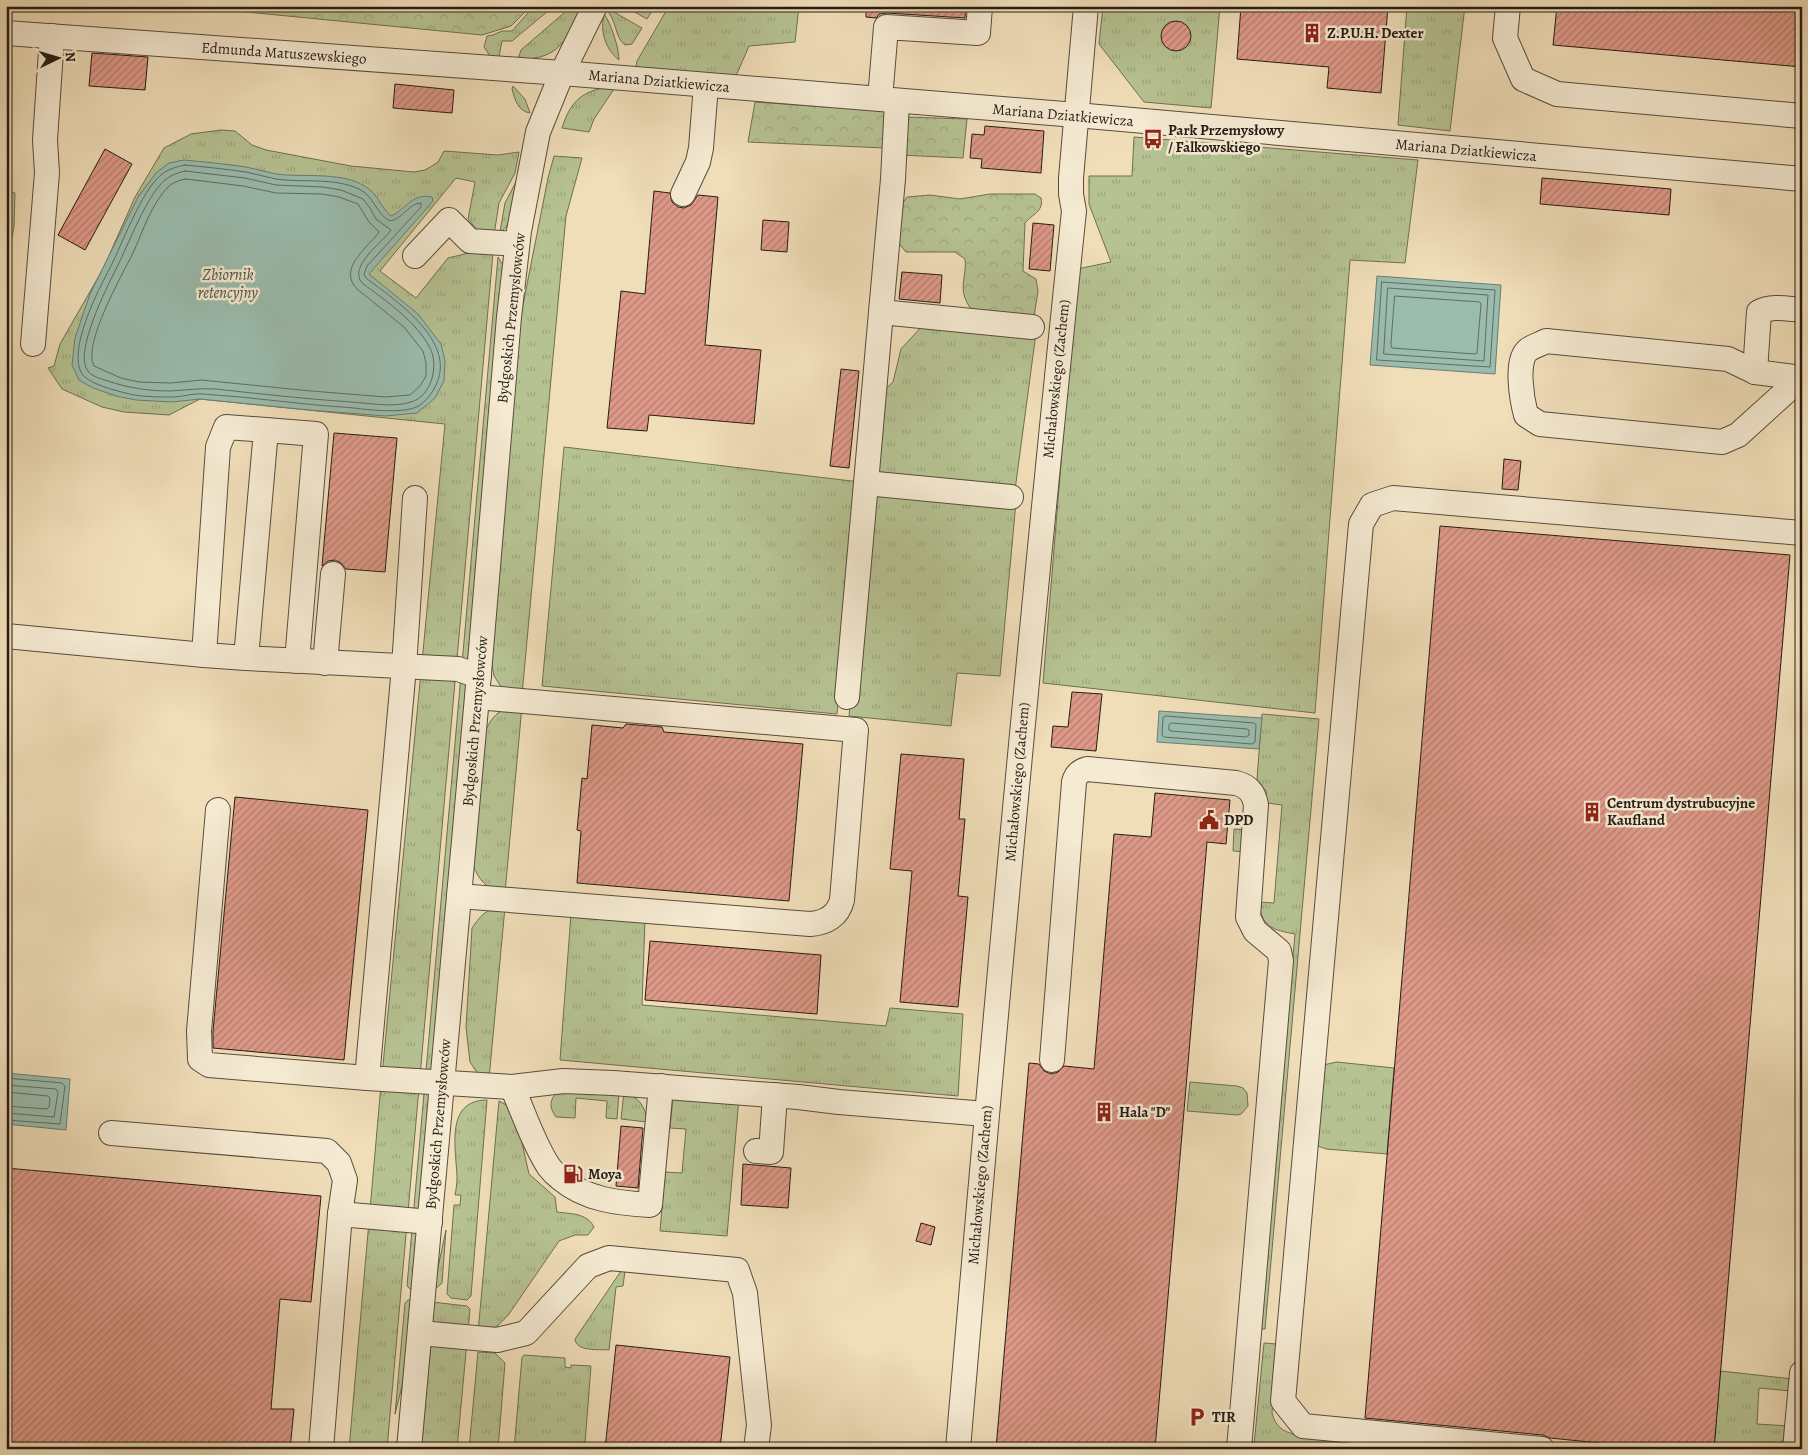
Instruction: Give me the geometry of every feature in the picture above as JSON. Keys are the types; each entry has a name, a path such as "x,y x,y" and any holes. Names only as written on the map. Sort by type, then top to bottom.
{"street":[{"name":"Bydgoskich Przemysłowców","path":"409,1449 517,244 538,132 562,73 595,6"},
{"path":"847,697 893,179 888,100 886,17 978,34 980,6"},
{"name":"Michałowskiego (Zachem)","path":"958,1449 986,1114 1043,502 1074,211 1071,194 1086,6"},
{"path":"1508,6 1505,38 1523,79 1558,94 1802,116"},
{"name":"Edmunda Matuszewskiego","path":"6,32 562,73"},
{"path":"33,344 47,173 45,140 52,36"},
{"name":"Mariana Dziatkiewicza","path":"562,73 1076,115 1802,179"},
{"path":"683,194 698,162 706,85"},
{"path":"415,256 450,220 470,241 517,244"},
{"path":"1755,372 1759,312 1775,308 1802,310"},
{"path":"881,312 1032,327"},
{"path":"1546,341 1728,359 1755,372 1802,378 1738,435 1722,442 1540,424 1526,415 1520,393 1522,359 1527,350 1546,341"},
{"path":"204,655 218,447 226,427 316,434 297,661"},
{"path":"246,658 266,430"},
{"path":"866,483 1011,497"},
{"path":"367,1078 404,667 415,498"},
{"path":"1542,1449 1302,1426 1283,1401 1361,524 1372,504 1393,498 1802,533"},
{"path":"325,663 333,574"},
{"path":"6,636 204,655 458,669 478,686 856,730 841,905 835,914 826,921 810,924 458,896"},
{"path":"1052,1060 1076,776 1080,771 1086,769 1236,783 1247,788 1252,792 1256,805 1248,917 1255,931 1279,951 1281,961 1239,1449"},
{"path":"218,810 199,1031 200,1058 209,1065 367,1078 512,1087 562,1081 661,1086 986,1114"},
{"path":"512,1087 550,1169 570,1187 598,1199 650,1205 661,1086"},
{"path":"756,1151 771,1152 775,1095"},
{"path":"110,1134 327,1152 340,1163 345,1180 340,1214 321,1449"},
{"path":"340,1214 430,1222"},
{"path":"420,1333 497,1340 526,1333 588,1266 609,1258 737,1270 745,1292 759,1425 756,1449"},
{"path":"1795,1449 1802,1373"}],"green space":[{"path":"185,6 531,6 511,26 482,35"},
{"path":"534,6 554,6 512,41 502,41 499,57 490,56 484,47 487,36 502,31 512,31"},
{"path":"572,6 583,6 572,28 560,45 544,56 518,59 521,50"},
{"path":"624,6 655,6 647,19"},
{"path":"669,6 799,6 795,42 749,46 736,76 635,71 637,61"},
{"path":"1103,6 1220,6 1211,108 1144,102 1099,44"},
{"path":"1407,6 1465,6 1450,131 1398,125"},
{"path":"605,7 642,28 632,44 625,45 621,42 612,17"},
{"path":"604,14 614,36 619,60 610,51 603,33"},
{"path":"513,86 525,99 530,113 523,110 518,104 514,97"},
{"path":"616,86 594,119 589,132 562,128 570,109 581,97 605,87"},
{"path":"755,102 885,111 885,148 748,142"},
{"path":"905,117 967,119 963,158 900,155"},
{"path":"221,130 235,131 252,145 266,150 351,166 414,172 425,170 438,162 444,151 498,155 519,152 515,173 499,203 494,235 478,231 468,219 475,182 456,178 380,271 416,298 448,258 477,251 493,253 387,1449 349,1449 380,1096 445,424 200,399 169,415 124,412 102,407 62,389 48,368 54,366 60,344 103,269 135,197 164,148 191,134"},
{"path":"1134,137 1418,160 1405,263 1350,260 1315,713 1043,683 1077,269 1111,262 1089,204 1089,176 1132,176"},
{"path":"554,156 582,158 566,216 522,695 502,688 494,676 490,654 520,320"},
{"path":"518,178 511,216 504,229 500,232 505,203"},
{"path":"6,192 15,193 14,227 6,270"},
{"path":"990,194 1035,194 1041,198 1041,207 1025,223 1023,271 1036,279 1038,291 1034,317 975,315 964,293 965,259 955,252 906,252 900,245 898,238 901,206 907,197 930,195 960,199"},
{"path":"498,257 504,267 414,1289 410,1289 407,1286"},
{"path":"923,325 1036,333 1015,490 874,478 880,394 893,382 901,349"},
{"path":"564,447 860,482 837,714 542,686"},
{"path":"870,491 1016,502 1000,676 957,673 951,726 849,716"},
{"path":"522,706 505,893 493,889 484,883 472,864 482,740 488,726 500,711"},
{"path":"1262,714 1319,719 1265,1329 1260,1329 1295,934 1274,929 1265,922 1260,910 1259,902 1274,903 1282,805 1267,803 1266,791 1257,779"},
{"path":"1234,829 1249,830 1247,852 1233,851"},
{"path":"505,907 489,1079 478,1074 470,1062 466,1027 472,928 486,913"},
{"path":"571,914 645,920 642,1005 886,1026 890,1008 963,1014 958,1096 560,1060"},
{"path":"1337,1062 1394,1068 1387,1154 1326,1149 1318,1146 1314,1141 1323,1065"},
{"path":"1190,1082 1243,1088 1247,1093 1248,1106 1241,1114 1237,1115 1187,1111"},
{"path":"558,1092 619,1093 617,1119 606,1118 607,1101 576,1098 575,1118 556,1117 551,1104"},
{"path":"624,1092 637,1099 645,1111 647,1122 621,1119"},
{"path":"673,1097 739,1098 727,1236 660,1231 665,1172 682,1173 686,1129 670,1128"},
{"path":"487,1100 471,1296 467,1300 451,1298 447,1294 454,1205 460,1205 461,1195 455,1195 457,1179 455,1143 458,1118 464,1109 473,1102"},
{"path":"499,1101 512,1108 518,1125 529,1174 555,1197 557,1212 583,1217 591,1222 594,1227 588,1235 575,1235 559,1241 509,1314 491,1330 478,1333"},
{"path":"446,1230 442,1283 433,1291"},
{"path":"621,1271 625,1271 623,1286 616,1287 609,1350 589,1349 579,1346 575,1339"},
{"path":"408,1300 413,1300 408,1362 395,1414 405,1303"},
{"path":"432,1302 467,1306 470,1309 457,1449 420,1449"},
{"path":"1264,1343 1276,1344 1272,1413 1276,1423 1282,1429 1302,1436 1434,1449 1295,1449 1254,1445"},
{"path":"478,1352 495,1353 505,1363 498,1449 469,1449"},
{"path":"524,1355 565,1358 565,1367 571,1368 571,1365 591,1366 585,1443 580,1449 514,1449 522,1357"},
{"path":"1720,1371 1793,1379 1791,1391 1759,1388 1757,1424 1789,1426 1783,1440 1776,1449 1714,1449"}],"water":[{"name":"Zbiornik retencyjny","path":"184,160 246,167 276,174 338,177 350,180 370,190 391,216 414,199 425,196 432,197 433,201 369,274 418,314 441,344 445,361 444,381 435,398 417,413 386,416 200,399 172,402 136,400 116,396 93,388 79,380 72,365 75,338 90,294 138,197 156,173 169,163"},
{"path":"1377,276 1501,285 1495,374 1370,365"},
{"path":"1159,711 1262,718 1259,749 1157,742"},
{"path":"6,1073 70,1079 66,1130 6,1124"}],"building":[{"path":"866,6 966,6 965,18 887,13 880,14 876,18 866,17"},
{"name":"Z.P.U.H. Dexter","path":"1241,6 1388,6 1381,93 1327,88 1329,67 1237,59"},
{"path":"1557,6 1802,6 1802,67 1553,45"},
{"path":"1176,21 1182,22 1190,30 1190,42 1182,50 1176,51 1170,50 1162,42 1161,36 1162,30 1170,22"},
{"path":"92,53 148,57 145,90 89,86"},
{"path":"395,84 454,90 452,113 393,108"},
{"path":"985,126 1044,131 1041,173 981,168 982,159 970,158 972,134 984,135"},
{"path":"105,149 132,164 85,250 58,235"},
{"path":"1542,178 1671,189 1669,215 1540,204"},
{"path":"654,191 670,193 672,202 678,207 684,208 691,205 698,195 718,197 705,345 761,350 754,424 649,415 647,431 607,428 621,291 645,294"},
{"path":"763,220 789,222 787,252 761,250"},
{"path":"1033,223 1054,225 1050,271 1029,269"},
{"path":"902,272 942,275 940,303 899,299"},
{"path":"841,369 859,371 849,468 830,466"},
{"path":"334,433 397,438 385,572 346,569 335,560 328,561 322,566"},
{"path":"1504,459 1521,461 1518,490 1502,489"},
{"name":"Centrum dystrubucyjne Kaufland","path":"1440,526 1790,555 1714,1449 1659,1449 1550,1438 1543,1435 1365,1418"},
{"path":"1072,692 1102,694 1096,751 1051,747 1053,726 1068,727"},
{"path":"626,724 662,727 664,732 803,744 789,901 577,883 581,831 577,830 582,778 587,779 592,725 623,728"},
{"path":"901,754 964,759 959,819 965,819 958,896 968,897 958,1007 900,1002 912,871 890,869"},
{"name":"Hala \"D\"","path":"1155,793 1230,800 1226,844 1207,842 1155,1449 996,1449 1029,1063 1039,1064 1044,1071 1051,1074 1058,1072 1064,1066 1094,1069 1114,834 1151,837"},
{"path":"235,797 368,810 344,1060 213,1048"},
{"path":"650,941 821,955 817,1014 645,1000"},
{"path":"621,1126 643,1128 638,1188 616,1186"},
{"path":"743,1164 791,1168 788,1208 741,1205"},
{"path":"6,1168 321,1196 311,1302 280,1299 271,1409 294,1409 290,1449 6,1449"},
{"path":"921,1223 935,1227 931,1245 916,1241"},
{"path":"616,1345 730,1357 720,1449 605,1449"}],"place":[{"name":"Z.P.U.H. Dexter","path":"1312,33"},
{"name":"Park Przemysłowy / Falkowskiego","path":"1153,139"},
{"name":"Centrum dystrubucyjne Kaufland","path":"1592,812"},
{"name":"DPD","path":"1209,820"},
{"name":"Hala \"D\"","path":"1104,1112"},
{"name":"Moya","path":"573,1174"},
{"name":"TIR","path":"1197,1417"}]}
